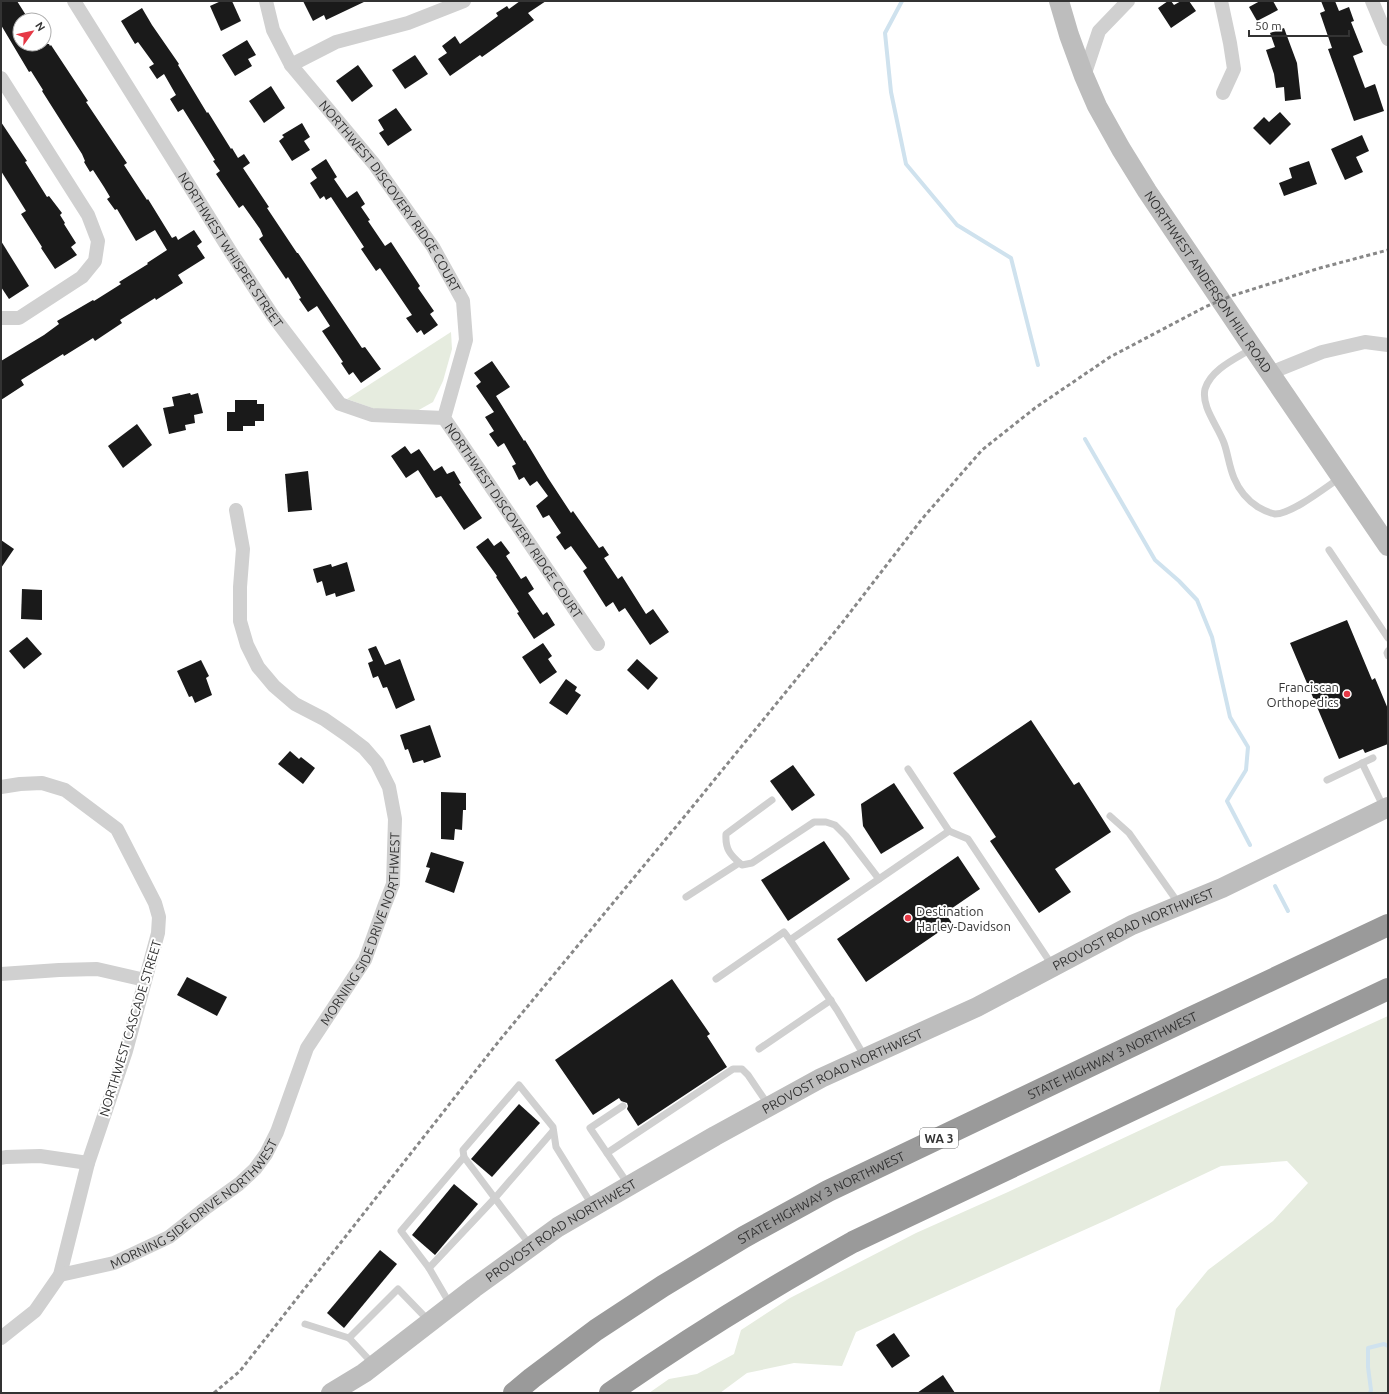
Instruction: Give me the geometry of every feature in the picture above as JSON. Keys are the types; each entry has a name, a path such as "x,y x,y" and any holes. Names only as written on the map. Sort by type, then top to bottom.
{"highway":[{"name":"STATE HIGHWAY 3 NORTHWEST","path":"514,1393 596,1330 663,1286 744,1237 828,1191 1388,925"},
{"path":"610,1393 691,1338 796,1273 853,1242 1388,989"}],"street":[{"name":"NORTHWEST WHISPER STREET","path":"74,1 232,254 273,316 340,404 372,415 444,418"},
{"name":"NORTHWEST DISCOVERY RIDGE COURT","path":"266,1 273,30 291,65 374,164 433,247 463,301 466,340 444,418 598,644"},
{"path":"291,65 336,42 408,23 464,1"},
{"name":"NORTHWEST ANDERSON HILL ROAD","path":"1059,1 1064,22 1084,76 1097,106 1121,149 1253,348 1388,546"},
{"path":"1084,76 1100,32 1128,1"},
{"path":"1221,1 1234,69 1223,93"},
{"path":"1372,1 1388,39"},
{"path":"1,78 88,215 98,241 95,261 82,277 19,318 1,318"},
{"path":"1270,373 1322,352 1365,342 1388,345"},
{"name":"MORNING SIDE DRIVE NORTHWEST","path":"60,1275 114,1263 169,1237 239,1184 255,1169 266,1154 277,1132 307,1048 365,960 393,884 395,819 389,787 377,763 364,748 347,735 324,719 295,704 274,686 258,667 247,645 240,621 242,549 236,510"},
{"name":"NORTHWEST CASCADE STREET","path":"1,787 42,783 65,790 117,829 156,903 159,917 158,933 126,1051 88,1163 60,1275 35,1312 1,1338"},
{"name":"PROVOST ROAD NORTHWEST","path":"331,1393 364,1373 558,1227 769,1106 821,1078 865,1057 977,1007 1132,925 1222,888 1386,808"},
{"path":"1,974 97,969 145,980"},
{"path":"1,1158 40,1156 88,1163"}],"lane":[{"path":"1253,348 1218,371 1206,388 1205,399 1209,412 1224,443 1234,477 1244,495 1251,503 1263,510 1274,514 1285,512 1296,507 1341,477"},
{"path":"1329,550 1388,638"},
{"path":"1388,651 1388,656"},
{"path":"1327,780 1373,758"},
{"path":"1362,763 1386,808"},
{"path":"908,769 949,831 968,839 1054,966"},
{"path":"772,800 726,834 726,844 731,856 742,865 752,863 814,822 826,822 835,825 846,836 879,879"},
{"path":"1110,816 1129,833 1180,905"},
{"path":"790,940 949,831"},
{"path":"686,897 739,862"},
{"path":"716,979 784,932 831,1000 865,1057"},
{"path":"759,1048 831,1000"},
{"path":"607,1153 733,1069 742,1069 748,1075 769,1106"},
{"path":"532,1247 464,1157 463,1150 519,1085 553,1127 556,1147 594,1207"},
{"path":"623,1106 590,1128 629,1186"},
{"path":"429,1268 495,1198 554,1130"},
{"path":"452,1306 429,1268 401,1230 464,1157"},
{"path":"349,1338 398,1289 430,1322"},
{"path":"305,1324 349,1338 374,1365"}],"shaded area":[{"path":"451,332 452,349 443,381 433,402 417,411 378,410 347,399"},
{"path":"1388,1016 1388,1393 1159,1393 1176,1309 1208,1270 1273,1221 1308,1183 1287,1161 1221,1166 1111,1218 856,1332 842,1366 794,1363 747,1373 720,1393 649,1393 669,1379 697,1374 734,1354 741,1330 790,1298 916,1233"}],"building":[{"path":"1,1 17,1 24,12 12,12 12,43 1,25"},
{"path":"221,1 232,1 241,21 221,31 210,6"},
{"path":"303,1 366,1 326,20 324,15 313,21"},
{"path":"520,1 546,1 528,13 534,20 482,57 480,55 450,76 438,59 447,53 442,46 455,36 460,44 498,16 496,13 507,6 509,9"},
{"path":"1168,1 1171,1 1174,5 1181,1 1189,1 1196,11 1171,28 1158,8"},
{"path":"1260,1 1273,1 1278,10 1257,21 1249,7"},
{"path":"1321,1 1335,1 1339,11 1349,7 1354,21 1351,22 1363,52 1353,56 1365,88 1375,84 1384,111 1354,121 1328,49 1332,48 1320,13 1325,11"},
{"path":"142,8 179,64 178,65 207,113 208,112 231,149 232,148 238,158 244,154 250,163 243,168 269,207 267,208 362,348 365,347 381,369 361,383 353,372 349,375 341,363 343,362 322,331 330,326 317,306 308,312 299,299 301,298 288,277 286,279 259,239 263,236 260,229 243,205 239,208 216,174 220,171 213,161 215,160 183,109 178,112 170,99 176,95 164,74 157,79 149,67 154,64 138,42 135,44 121,21"},
{"path":"1284,28 1297,63 1301,99 1285,101 1284,87 1276,88 1274,74 1266,50 1275,47 1270,33"},
{"path":"247,40 256,55 248,59 252,66 235,76 222,55"},
{"path":"52,47 88,101 86,102 127,163 124,165 147,200 148,199 172,238 176,236 178,240 194,230 202,242 197,246 205,258 178,275 183,283 156,300 155,298 120,320 122,323 95,341 93,338 64,356 63,354 21,380 24,385 1,400 1,361 44,335 59,324 57,321 93,300 94,301 121,284 119,282 167,250 155,230 136,241 117,209 115,210 107,199 110,197 93,170 90,172 84,162 85,161 82,154 31,71 29,72 17,52 52,52"},
{"path":"415,55 428,74 405,89 392,70"},
{"path":"358,65 373,86 352,102 336,81"},
{"path":"271,86 285,108 264,123 249,101"},
{"path":"396,108 412,130 388,146 379,133 384,130 378,120"},
{"path":"1280,112 1291,124 1270,145 1253,128 1264,117 1269,122"},
{"path":"1,122 27,161 25,162 47,197 49,196 62,213 60,215 65,223 64,224 76,243 71,247 77,255 55,269 21,214 26,211 1,171"},
{"path":"302,123 310,137 304,141 310,150 292,161 279,141 284,137 282,135"},
{"path":"1362,135 1369,151 1356,157 1363,172 1345,180 1331,149"},
{"path":"326,159 337,177 334,179 347,198 357,191 365,204 361,207 370,220 368,221 385,246 391,242 420,286 418,288 434,311 430,314 438,325 424,335 421,330 417,333 406,318 412,315 380,268 376,271 361,249 364,247 331,197 326,200 324,196 320,199 310,183 317,178 311,169"},
{"path":"1309,161 1317,184 1284,196 1279,183 1292,178 1289,168"},
{"path":"1,241 29,286 9,299 1,287"},
{"path":"492,361 510,387 496,396 548,478 571,513 573,511 599,548 603,546 609,555 604,558 618,579 622,576 646,614 653,609 669,632 650,645 625,608 619,612 613,602 606,607 583,571 587,568 571,546 565,550 556,537 561,533 549,515 543,518 536,506 548,496 537,481 530,486 524,477 519,480 512,466 516,464 504,443 498,447 489,434 494,431 485,417 494,412 476,386 481,382 474,373"},
{"path":"190,393 191,395 198,393 203,413 194,415 195,423 185,425 186,430 169,434 163,408 174,406 172,397"},
{"path":"235,400 257,400 257,404 264,404 264,421 255,421 255,426 243,426 243,431 227,431 227,412 235,412"},
{"path":"137,424 152,445 123,468 108,446"},
{"path":"405,446 411,454 419,449 434,471 442,466 447,474 454,471 461,483 459,484 482,518 464,530 441,496 436,498 418,470 406,478 391,456"},
{"path":"308,471 312,510 288,512 285,474"},
{"path":"488,538 494,546 501,541 510,553 506,556 521,579 526,576 534,589 528,593 543,615 547,612 555,625 534,639 517,613 519,612 496,577 497,576 476,547"},
{"path":"1,540 14,549 1,568"},
{"path":"347,562 355,591 336,597 335,593 326,596 322,581 317,583 313,569 331,564 332,567"},
{"path":"22,589 42,590 42,620 21,619"},
{"name":"Franciscan Orthopedics","path":"1347,620 1372,680 1375,678 1388,709 1388,744 1365,753 1363,749 1339,759 1290,643"},
{"path":"27,637 42,654 24,669 9,651"},
{"path":"543,643 552,656 548,659 557,672 540,684 522,657"},
{"path":"376,646 385,665 400,659 415,700 396,709 387,687 383,688 378,676 373,678 368,663 373,661 368,649"},
{"path":"637,659 658,678 648,690 627,670"},
{"path":"201,660 209,676 206,678 212,695 195,703 192,696 189,697 177,671"},
{"path":"566,679 577,687 575,691 581,695 567,715 549,703"},
{"path":"1031,720 1074,785 1079,782 1111,832 1055,869 1071,892 1039,913 990,841 996,837 953,773"},
{"path":"430,725 441,757 424,763 423,760 413,763 408,749 405,750 400,735"},
{"path":"290,751 299,759 301,757 315,768 303,784 278,764"},
{"path":"793,765 815,795 792,811 770,781"},
{"path":"894,783 924,828 881,854 863,826 861,804"},
{"path":"441,792 466,793 466,810 463,810 462,830 455,829 454,840 441,839"},
{"path":"824,841 850,879 788,921 761,880"},
{"path":"431,852 464,862 454,893 425,882 430,868 426,867"},
{"name":"Destination Harley-Davidson","path":"958,856 980,889 945,913 952,923 866,982 837,939"},
{"path":"187,977 227,997 217,1016 177,995"},
{"path":"672,979 710,1034 707,1036 727,1067 638,1126 627,1109 627,1103 621,1101 619,1098 593,1115 555,1060"},
{"path":"519,1104 540,1123 492,1177 471,1159"},
{"path":"454,1184 478,1204 435,1255 412,1235"},
{"path":"380,1250 397,1264 344,1328 327,1313"},
{"path":"894,1333 910,1356 892,1368 876,1345"},
{"path":"943,1375 955,1393 917,1393"}],"waterway":[{"path":"902,1 885,33 891,92 906,164 957,225 1011,258 1038,365"},
{"path":"1085,439 1155,560 1179,581 1197,600 1212,637 1230,717 1248,747 1246,770 1227,801 1250,845"},
{"path":"1275,886 1288,911"},
{"path":"1370,1393 1368,1348 1384,1344 1388,1346"}],"railway":[{"path":"214,1393 240,1371 499,1041 842,623 922,519 982,450 1035,408 1110,357 1205,307 1231,296 1320,268 1388,250"}],"place":[{"name":"Franciscan Orthopedics","path":"1347,694"},
{"name":"Destination Harley-Davidson","path":"908,918"}]}
